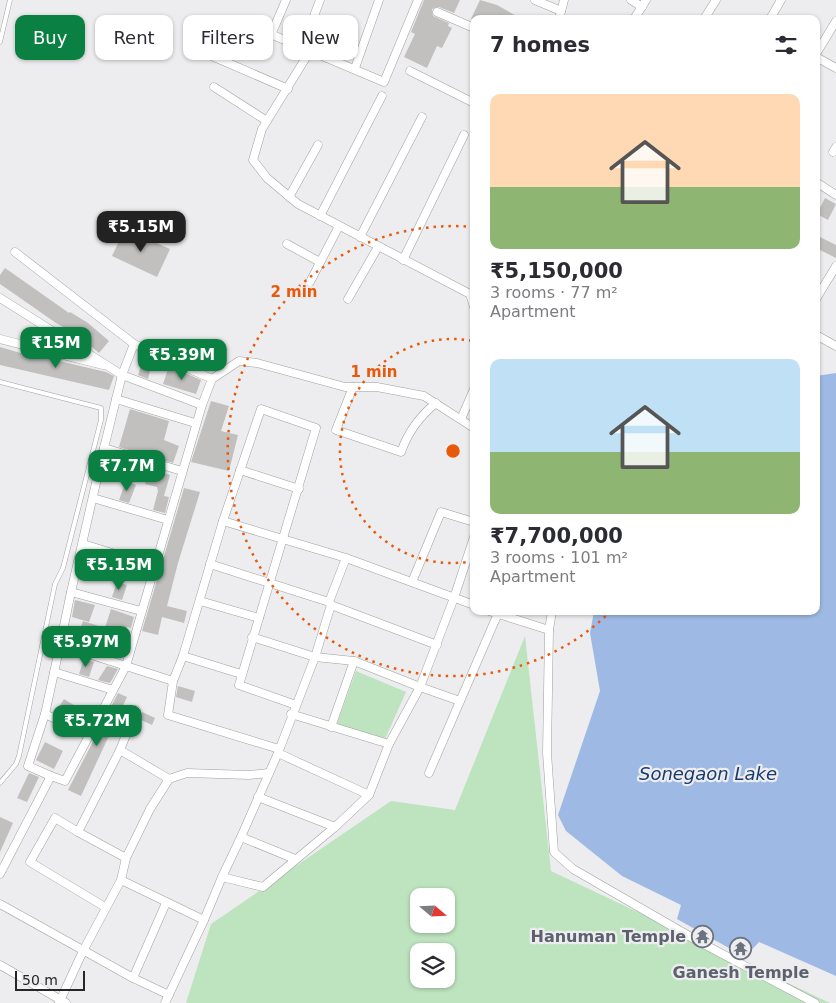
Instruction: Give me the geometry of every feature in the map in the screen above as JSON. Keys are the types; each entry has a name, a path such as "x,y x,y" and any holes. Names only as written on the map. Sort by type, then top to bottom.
{"street":[{"path":"273,30 286,0"},
{"path":"316,15 320,0"},
{"path":"354,68 380,0"},
{"path":"333,60 384,82 418,0"},
{"path":"535,0 560,15 564,0"},
{"path":"631,0 644,4 637,15"},
{"path":"707,15 716,0"},
{"path":"772,15 781,0"},
{"path":"437,12 470,26"},
{"path":"820,49 836,21"},
{"path":"820,58 836,68"},
{"path":"221,60 288,89"},
{"path":"301,60 288,89 262,129 253,160 267,178 298,204 470,294"},
{"path":"410,70 470,101"},
{"path":"214,87 267,121"},
{"path":"320,216 382,96"},
{"path":"360,237 422,117"},
{"path":"403,260 464,135"},
{"path":"289,197 318,145"},
{"path":"820,185 836,195"},
{"path":"310,282 339,226"},
{"path":"287,244 320,262"},
{"path":"348,299 378,247"},
{"path":"15,252 134,344 212,379"},
{"path":"820,292 836,266"},
{"path":"0,298 122,375 202,405"},
{"path":"820,337 836,346"},
{"path":"0,339 110,366"},
{"path":"134,344 122,375 71,592 45,714 28,766 65,781 126,666 195,423 212,379 239,361 257,363 345,387 377,387 424,396 470,425"},
{"path":"353,387 336,430 401,452 406,438 424,413 436,403"},
{"path":"461,419 470,398"},
{"path":"116,399 195,423"},
{"path":"296,705 239,685 316,428 261,410 223,520 183,656 173,681 168,715 278,751 369,795"},
{"path":"104,448 182,471"},
{"path":"240,470 299,489"},
{"path":"93,498 168,520"},
{"path":"412,582 442,512 470,521"},
{"path":"223,520 346,558 470,604"},
{"path":"83,544 154,566"},
{"path":"222,877 263,887 369,795 389,744 420,687 437,645 470,549"},
{"path":"165,1003 204,920 278,751 315,657 330,603 346,558"},
{"path":"210,564 330,603 437,645"},
{"path":"71,592 141,611"},
{"path":"200,601 259,618"},
{"path":"429,773 497,615"},
{"path":"504,615 548,630"},
{"path":"551,615 548,630 547,753 554,852 573,869 696,940 815,1003"},
{"path":"252,637 315,657 354,662 460,701"},
{"path":"60,645 173,681"},
{"path":"183,656 242,674"},
{"path":"331,727 354,662"},
{"path":"54,672 112,690"},
{"path":"78,832 120,750 136,710"},
{"path":"45,714 88,735"},
{"path":"292,714 389,744"},
{"path":"120,750 169,779"},
{"path":"0,965 61,1002 83,951 121,880 126,858 150,809 169,779 187,773 249,775 269,772"},
{"path":"0,874 51,776"},
{"path":"258,797 335,826"},
{"path":"105,907 30,862 55,818 126,858"},
{"path":"241,837 295,859"},
{"path":"121,880 204,920"},
{"path":"133,978 166,903"},
{"path":"0,904 133,978 169,995"}],"lane":[{"path":"0,42 10,0"},
{"path":"0,382 95,406 100,408 101,420 63,568 55,584 19,756 16,764 0,784"}],"green space":[{"path":"525,636 551,871 830,1003 186,1003 211,924 391,801 455,810"},
{"path":"356,671 406,692 385,739 337,724"}],"water":[{"name":"Sonegaon Lake","path":"836,373 836,976 759,942 745,957 677,919 681,905 622,876 566,831 558,815 600,691 590,633 593,615 820,615 820,375"}],"building":[{"path":"424,0 460,0 454,13 439,7 432,9 433,16 449,23 448,26 452,28 442,48 437,46 427,68 404,57 415,34 411,32"},
{"path":"480,0 497,5 515,15 473,15"},
{"path":"825,198 836,204 828,220 820,216 820,208"},
{"path":"125,229 170,249 157,277 112,256"},
{"path":"820,237 836,245 836,258 820,250"},
{"path":"5,268 69,313 88,323 109,341 99,353 78,335 56,323 0,284 0,275"},
{"path":"0,347 41,359 42,357 106,372 114,376 109,390 0,365"},
{"path":"144,357 153,359 148,379 138,375"},
{"path":"169,366 201,380 196,394 163,384"},
{"path":"211,401 229,406 221,431 238,435 229,471 191,462"},
{"path":"130,409 169,421 164,440 179,446 173,463 119,447"},
{"path":"109,456 126,460 121,481 103,476"},
{"path":"150,468 170,475 164,496 169,497 165,513 153,510 158,491 157,487 145,484"},
{"path":"126,481 136,485 129,503 119,500"},
{"path":"184,488 200,492 167,606 187,611 184,623 162,617 158,635 142,631"},
{"path":"110,558 121,562 115,578 105,575"},
{"path":"117,582 127,585 122,600 112,597"},
{"path":"75,600 95,605 89,622 72,617"},
{"path":"111,609 134,617 131,628 127,627 119,651 77,638 83,621 105,628"},
{"path":"84,659 94,662 89,677 79,674"},
{"path":"107,666 118,669 110,683 98,680"},
{"path":"178,686 195,691 192,702 176,697"},
{"path":"118,693 127,697 81,796 68,790"},
{"path":"64,699 90,715 83,726 57,710"},
{"path":"142,712 155,718 152,725 139,719"},
{"path":"45,742 63,751 54,769 36,760"},
{"path":"29,773 39,777 27,802 17,798"},
{"path":"0,817 13,823 0,852"}],"place":[{"name":"Hanuman Temple","path":"702,936"},
{"name":"Ganesh Temple","path":"741,948"}]}
